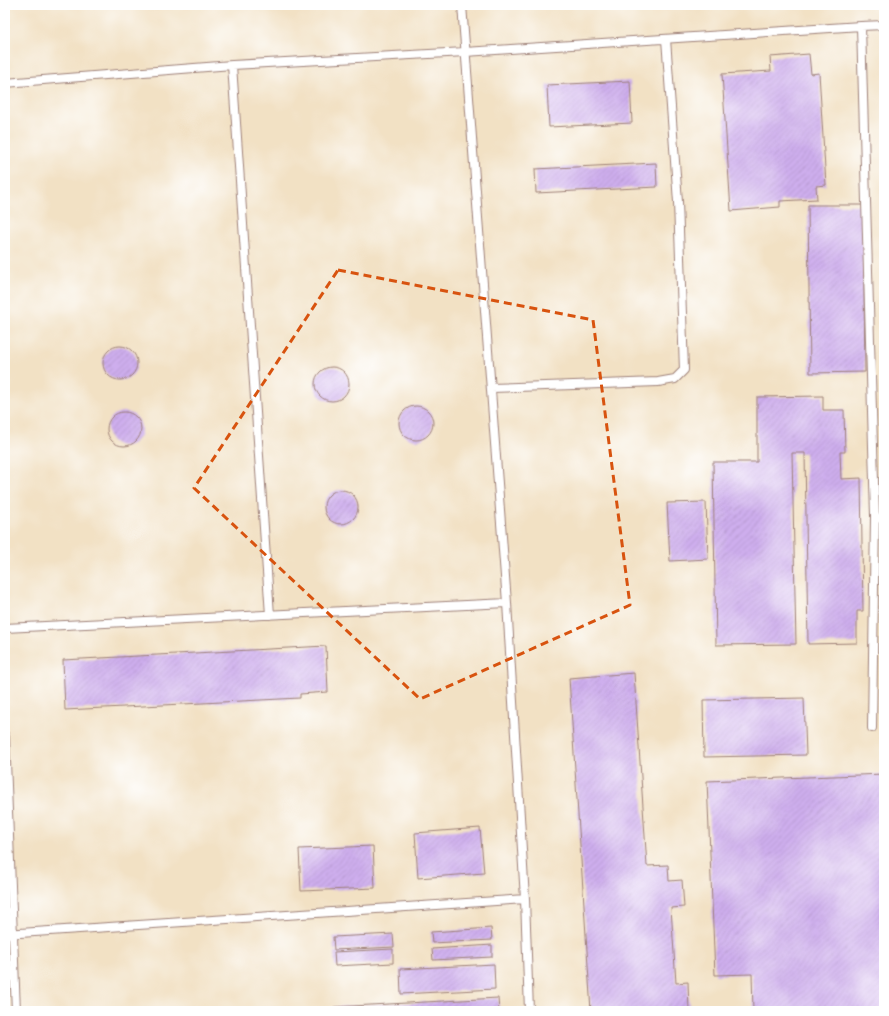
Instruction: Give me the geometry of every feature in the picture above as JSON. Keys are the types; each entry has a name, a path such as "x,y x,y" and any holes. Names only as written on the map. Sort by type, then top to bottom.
{"lane":[{"path":"462,5 507,603 525,899 529,1011"},
{"path":"5,83 232,65 465,52 884,25"},
{"path":"861,26 875,516 872,728"},
{"path":"491,388 658,382 675,379 684,370 678,202 666,39"},
{"path":"232,65 270,615"},
{"path":"875,516 884,520"},
{"path":"5,628 507,603"},
{"path":"5,736 9,933 16,1011"},
{"path":"9,933 525,899"}],"highlighted area":[{"path":"338,270 593,320 630,605 420,699 194,488"}],"building":[{"path":"809,54 811,74 819,73 826,185 816,186 817,199 780,201 780,207 731,211 722,74 771,71 770,57"},
{"path":"630,81 632,123 549,127 547,85"},
{"path":"656,163 657,187 536,193 535,169"},
{"path":"808,205 863,205 865,372 810,373"},
{"path":"117,346 123,346 132,351 136,357 136,369 132,375 123,380 117,380 108,375 103,366 103,360 108,351"},
{"path":"329,367 335,367 344,372 348,378 348,390 344,396 335,401 329,401 320,396 315,387 315,381 320,372"},
{"path":"823,396 823,410 844,410 845,452 840,452 841,479 861,478 863,611 857,611 857,643 808,644 805,453 792,453 796,644 716,645 713,462 757,462 757,397"},
{"path":"413,406 419,406 428,411 432,417 432,429 428,435 419,440 413,440 404,435 399,426 399,420 404,411"},
{"path":"121,412 127,412 136,417 140,423 140,435 136,441 127,446 121,446 112,441 107,432 107,426 112,417"},
{"path":"338,490 344,490 353,495 357,501 357,513 353,519 344,524 338,524 329,519 324,510 324,504 329,495"},
{"path":"706,502 708,559 670,561 667,503"},
{"path":"326,646 328,692 300,694 300,698 65,710 63,660"},
{"path":"634,673 647,866 668,865 669,881 682,880 684,907 671,908 676,983 688,982 689,1011 591,1011 569,678"},
{"path":"804,698 806,755 704,757 703,700"},
{"path":"884,774 884,1011 753,1011 752,974 715,975 707,781"},
{"path":"480,828 484,873 418,878 415,833"},
{"path":"373,846 375,888 301,891 299,849"},
{"path":"491,928 492,940 432,943 431,932"},
{"path":"393,934 394,947 334,950 333,937"},
{"path":"492,945 492,957 433,960 432,949"},
{"path":"393,949 393,963 335,966 334,952"},
{"path":"494,964 495,989 401,994 400,969"},
{"path":"498,998 499,1011 334,1011 334,1007"}]}
